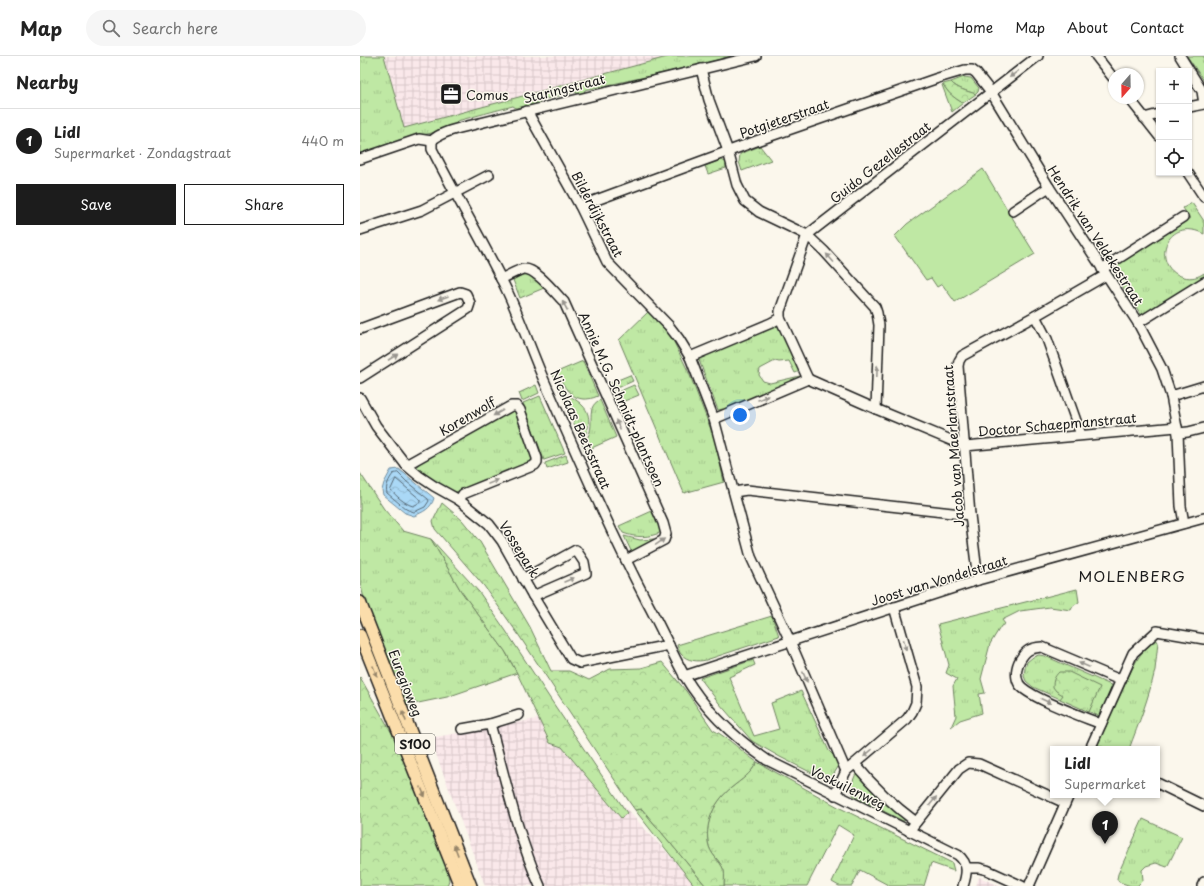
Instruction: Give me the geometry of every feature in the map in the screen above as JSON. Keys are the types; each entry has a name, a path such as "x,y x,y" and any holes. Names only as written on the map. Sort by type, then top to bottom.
{"main road":[{"name":"Euregioweg","path":"360,602 471,886"},
{"name":"Euregioweg","path":"360,635 460,886"}],"street":[{"name":"Staringstraat","path":"360,159 419,139 432,141 437,136 446,132 756,56"},
{"name":"Guido Gezellestraat","path":"807,235 1038,56"},
{"path":"1096,56 1108,71"},
{"path":"1180,56 1202,91 1204,104 1192,106"},
{"path":"701,69 709,100 728,151 737,185 745,200 759,212 807,235 824,251 875,307 879,325 876,410"},
{"name":"Potgieterstraat","path":"580,206 767,137 965,70 972,70 976,73 991,92"},
{"name":"Hendrik van Veldekestraat","path":"991,92 1049,186 1138,323 1162,369 1171,396 1178,430 1181,506 1184,523"},
{"path":"1134,104 1156,132"},
{"name":"Bilderdijkstraat","path":"527,111 580,206 607,262 669,326 690,357 714,419 751,557 790,641 846,771"},
{"path":"1144,118 1156,115"},
{"name":"Nicolaas Beetsstraat","path":"432,141 432,149 501,279 542,376 626,560 684,676"},
{"path":"360,230 422,210 488,175"},
{"path":"1190,176 1204,196"},
{"path":"1014,211 1049,186"},
{"name":"Jacob van Maerlantstraat","path":"978,580 970,515 958,366 959,361 962,356 1035,316 1104,272 1183,217"},
{"path":"714,419 808,379 780,318 780,311 807,235"},
{"name":"Annie M.G. Schmidt-plantsoen","path":"501,279 522,269 530,270 537,274 564,302 661,518 666,534 664,540 626,560"},
{"path":"1138,323 1204,282"},
{"path":"360,329 460,292 466,294 470,303 468,309 360,378"},
{"path":"1035,316 1047,339 1081,435"},
{"path":"690,357 780,318"},
{"name":"Doctor Schaepmanstraat","path":"808,379 876,410 965,446 1081,435 1178,430"},
{"path":"1171,396 1204,386"},
{"name":"Vossepark","path":"360,398 376,426 406,465 419,476 443,492 459,500 489,524 502,541 533,596 571,658 580,663 669,645"},
{"name":"Korenwolf","path":"406,465 511,406 516,406 520,410 537,458 537,462 535,465 463,494 459,500"},
{"path":"1178,430 1188,432 1204,428"},
{"path":"734,492 747,490 970,515"},
{"name":"Joost van Vondelstraat","path":"684,676 978,580 1204,518"},
{"path":"523,579 576,550 584,562 586,573 533,596"},
{"path":"835,795 846,771 907,719 916,703 916,688 894,607"},
{"path":"1091,746 1133,653 1157,631 1204,639"},
{"path":"1101,724 1028,692 1019,684 1016,671 1018,664 1024,653 1033,648 1042,647 1120,680"},
{"name":"Voskuilenweg","path":"684,676 720,721 750,748 767,760 958,855 965,862 967,868"},
{"path":"462,729 490,724 519,715"},
{"path":"490,724 531,867 540,886"},
{"path":"909,831 959,769 968,763 979,764 1050,792"},
{"name":"Voskuilenweg","path":"855,764 879,791 898,809 916,822"},
{"path":"1160,784 1203,804"},
{"path":"1029,886 1067,799"},
{"path":"962,886 966,877 967,868 987,870 1022,886"},
{"path":"1202,886 1204,882"}],"shaded area":[{"path":"360,56 695,56 360,140"},
{"path":"542,718 698,886 485,886 430,738"},
{"path":"979,877 1000,886 976,886"}],"green space":[{"path":"360,56 384,56 404,128 671,56 732,56 691,67 585,90 584,93 578,95 576,92 540,100 539,103 516,108 513,106 457,121 456,124 432,133 408,138 360,154"},
{"path":"1187,56 1204,56 1204,81"},
{"path":"964,77 971,78 979,88 976,94 959,88 951,82"},
{"path":"951,82 959,88 976,94 963,103 952,95 943,84"},
{"path":"943,84 952,95 963,103 952,112 942,85"},
{"path":"760,146 771,160 742,171 739,162 740,154"},
{"path":"721,160 726,162 726,168 708,174 705,166"},
{"path":"983,169 1035,254 955,302 942,284 937,287 931,278 926,280 895,236 907,224"},
{"path":"1192,203 1204,221 1204,234 1191,230 1180,231 1171,236 1166,245 1165,254 1167,264 1173,272 1189,278 1197,277 1204,273 1204,277 1142,316 1111,269 1190,218 1183,208"},
{"path":"524,274 530,275 544,288 520,298 513,280"},
{"path":"648,312 670,334 689,373 715,440 724,482 684,493 619,340"},
{"path":"776,325 781,326 800,371 795,373 789,361 775,361 760,369 759,375 763,381 770,383 800,376 800,378 724,411 723,409 718,410 699,360 702,356"},
{"path":"583,361 598,396 590,399 577,398 567,390 557,372"},
{"path":"555,372 563,390 581,404 588,414 588,428 581,440 553,374"},
{"path":"630,375 633,381 611,391 608,384"},
{"path":"536,385 539,393 522,401 519,393"},
{"path":"634,385 639,395 617,404 613,394"},
{"path":"540,396 565,453 544,460 523,403"},
{"path":"600,400 616,437 585,451 582,443 590,432 592,408"},
{"path":"510,409 515,410 534,458 530,465 453,493 418,471 417,467 419,462"},
{"path":"566,455 568,462 547,469 545,463"},
{"path":"360,473 384,509 403,531 431,539 461,591 505,651 517,673 447,697 404,706 368,615 360,582"},
{"path":"442,503 462,520 480,542 530,627 551,671 569,671 589,680 610,669 641,668 662,662 686,691 713,730 725,737 757,762 749,774 725,793 720,799 712,812 710,819 707,834 709,847 724,871 724,886 706,886 642,809 635,810 518,634 484,586 435,529 433,521"},
{"path":"652,511 662,532 642,537 623,533 619,526"},
{"path":"624,536 640,540 654,539 655,542 633,555"},
{"path":"431,539 479,592 506,631 627,813 621,818 562,747 550,743 505,651 461,591"},
{"path":"1077,589 1079,602 1073,606 1071,610 1050,607 1020,611 1002,620 1005,624 1001,626 990,644 981,679 985,693 979,694 982,713 960,720 951,727 956,716 953,686 957,679 946,673 949,665 938,624"},
{"path":"772,616 779,636 706,660 689,660 680,653 677,645"},
{"path":"1156,639 1158,642 1155,670 1144,710 1130,746 1101,746 1097,744 1132,669 1144,650"},
{"path":"1039,655 1045,656 1113,686 1099,716 1033,687 1026,681 1024,676 1027,662 1033,657"},
{"path":"753,660 755,665 729,677 754,736 779,729 771,703 801,691 829,751 838,760 838,767 832,777 824,779 752,741 719,703 700,678"},
{"path":"1059,672 1069,672 1100,687 1089,712 1060,699 1063,695 1056,691 1053,687 1054,679"},
{"path":"360,677 402,751 420,802 446,866 449,880 447,886 360,886"},
{"path":"757,762 840,808 952,863 954,871 931,863 924,886 890,886 860,870 852,886 839,886 832,882 854,835 838,825 807,886 724,886 724,871 709,847 707,834 710,819 712,812 720,799 725,793 749,774"},
{"path":"857,771 908,819 903,821 854,796 850,788"},
{"path":"642,809 706,886 695,886 635,810"},
{"path":"1143,819 1182,837 1167,867 1156,863 1146,866 1142,870 1143,880 1137,886 1131,886 1119,882 1117,879"}],"water":[{"path":"399,469 434,498 429,507 414,516 405,513 383,495 382,490 384,483 391,470"}],"place":[{"name":"Comus","path":"451,94"},
{"name":"Lidl","path":"1105,844"}],"district":[{"name":"MOLENBERG","path":"1132,575"}]}
